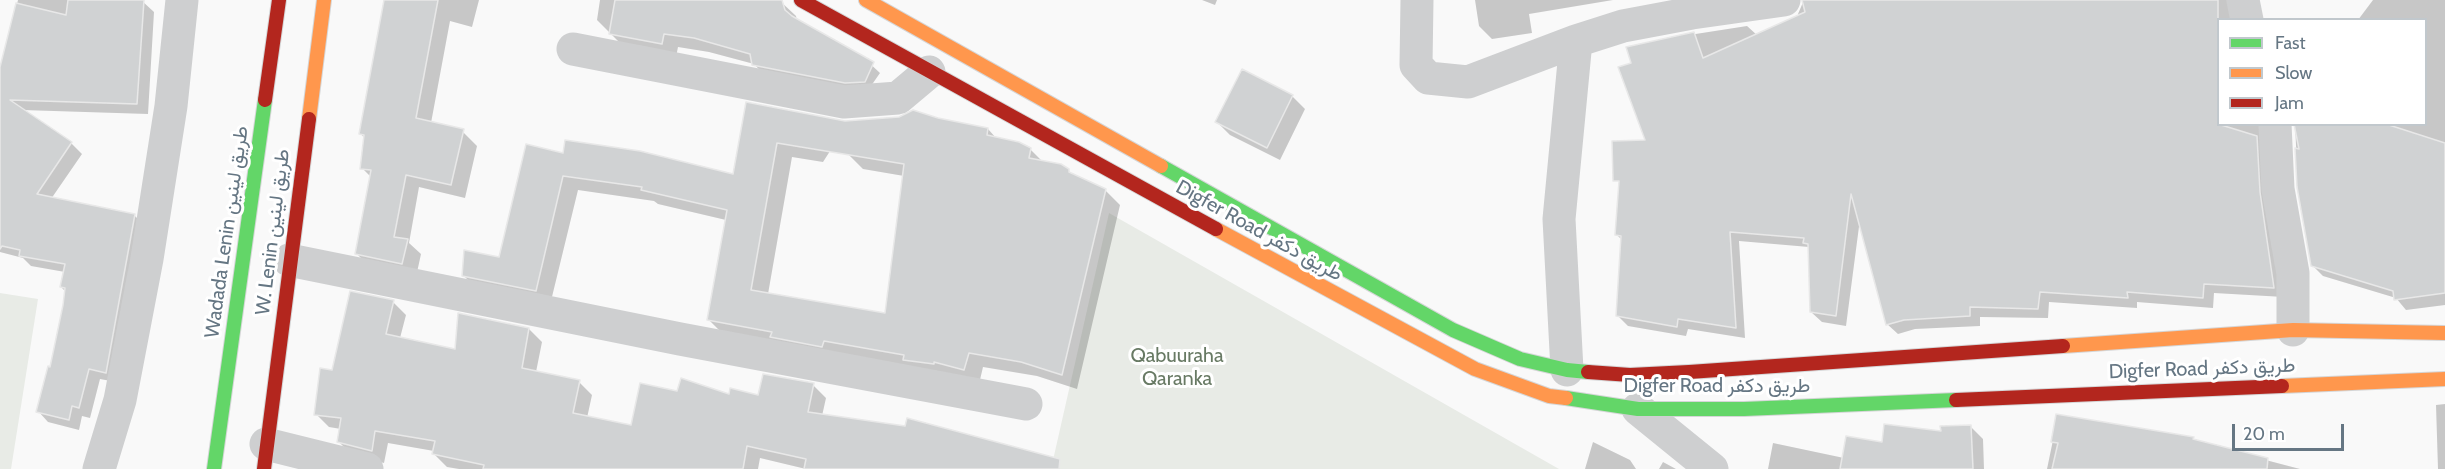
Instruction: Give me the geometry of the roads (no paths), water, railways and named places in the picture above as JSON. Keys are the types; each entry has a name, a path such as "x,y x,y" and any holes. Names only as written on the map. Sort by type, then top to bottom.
{"street":[{"path":"99,469 120,400 147,259 171,106 182,0"},
{"name":"Wadada Lenin طريق لينين","path":"214,469 279,0"},
{"name":"W. Lenin طريق لينين","path":"265,457 324,0"},
{"name":"Digfer Road طريق دكفر","path":"801,0 1475,369 1549,396 1638,409 1744,409 2445,379"},
{"name":"Digfer Road طريق دكفر","path":"866,0 1453,330 1520,359 1567,370 1630,375 1689,372 2293,330 2445,333"},
{"path":"1417,0 1416,65 1428,78 1468,82 1576,41 1623,26 1784,0"},
{"path":"2243,0 2247,18"},
{"path":"1567,370 1559,219 1576,41"},
{"path":"573,49 844,102 898,98 929,72"},
{"path":"2274,126 2278,189 2293,273 2293,330"},
{"path":"289,260 680,339 1026,404"},
{"path":"1638,409 1712,469"},
{"path":"265,457 367,469"}],"park label":[{"name":"Qabuuraha Qaranka","path":"1177,368"}]}
